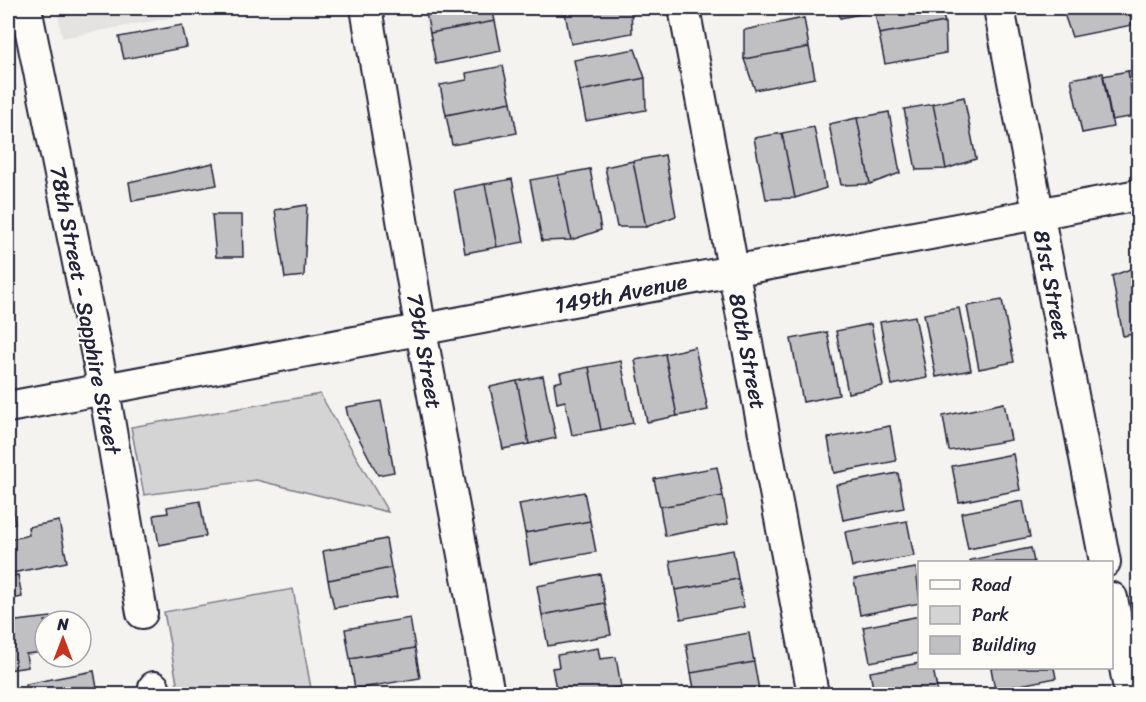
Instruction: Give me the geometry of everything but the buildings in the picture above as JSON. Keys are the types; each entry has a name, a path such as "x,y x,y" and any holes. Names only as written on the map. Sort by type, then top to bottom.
{"street":[{"name":"78th Street - Sapphire Street","path":"26,8 104,390 142,613"},
{"name":"79th Street","path":"366,8 421,331 489,694"},
{"name":"80th Street","path":"684,8 813,694"},
{"name":"81st Street","path":"999,8 1105,561"},
{"name":"149th Avenue","path":"8,407 1138,195"},
{"path":"1113,603 1130,694"}],"shaded area":[{"path":"57,8 223,8 62,38"}],"green space":[{"path":"320,394 388,512 256,480 144,495 131,427"},
{"path":"293,589 312,694 179,694 164,612"}]}
